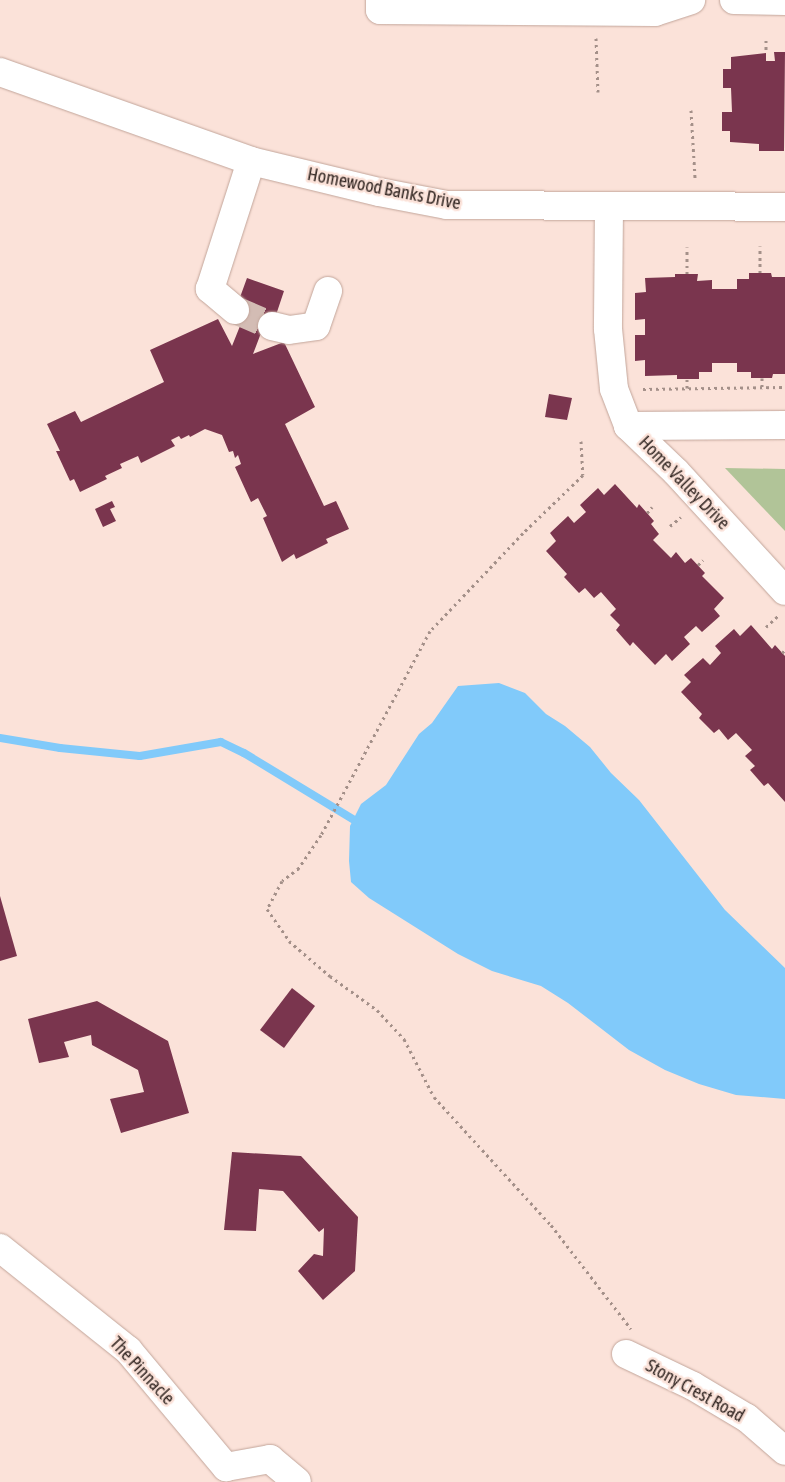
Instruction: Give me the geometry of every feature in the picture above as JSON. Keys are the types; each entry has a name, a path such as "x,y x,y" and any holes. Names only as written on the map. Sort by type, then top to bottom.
{"street":[{"path":"380,0 380,10 655,12 691,0"},
{"path":"734,0 785,0"},
{"name":"Homewood Banks Drive","path":"0,72 251,161 379,192 448,205 785,207"},
{"path":"235,310 210,289 251,161"},
{"path":"609,207 608,328 614,389 628,426"},
{"path":"272,326 288,330 316,326 328,291"},
{"name":"Home Valley Drive","path":"628,426 785,426"},
{"name":"Home Valley Drive","path":"628,426 676,472 784,601"},
{"name":"The Pinnacle","path":"0,1248 128,1350 223,1474 270,1459 297,1482"},
{"name":"Stony Crest Road","path":"636,1359 693,1386 748,1418 785,1451"}],"path":[{"path":"596,32 598,92"},
{"path":"766,40 766,53"},
{"path":"691,110 695,178"},
{"path":"760,246 760,273"},
{"path":"687,247 687,274"},
{"path":"762,378 762,387"},
{"path":"687,379 688,388"},
{"path":"638,389 785,387"},
{"path":"581,441 583,475 437,622 324,829 299,868 282,881 267,909 288,941 330,976 377,1010 404,1039 434,1097 551,1225 628,1323 641,1345 636,1359"},
{"path":"647,513 652,508"},
{"path":"698,565 703,560"},
{"path":"766,627 784,601"}],"green space":[{"path":"725,468 785,469 785,531"}],"water":[{"path":"499,683 525,693 546,714 565,726 590,747 611,773 639,800 725,910 785,968 785,1099 736,1095 699,1084 665,1070 629,1050 568,1003 541,986 492,971 458,954 369,898 351,882 349,861 350,826 361,804 386,785 419,734 432,723 458,686"}],"building":[{"path":"774,52 785,52 784,151 759,151 759,144 730,142 730,131 722,131 722,112 732,112 731,88 723,88 723,69 731,69 731,57 766,53 766,61 775,61"},
{"path":"749,273 771,273 772,277 785,277 785,374 773,374 772,378 751,378 751,372 737,372 737,363 712,363 712,372 699,372 699,379 677,379 677,375 645,376 645,360 635,361 635,335 645,335 645,319 635,320 635,293 646,292 645,278 675,277 675,274 698,274 697,281 712,280 712,289 737,289 737,279 749,279"},
{"path":"247,278 284,291 269,336 261,333 253,354 284,342 315,407 285,424 324,506 336,501 349,529 326,539 328,543 296,559 294,554 282,562 263,518 267,516 258,498 251,502 235,467 241,464 238,455 235,458 233,451 229,452 222,435 205,429 190,437 189,435 181,439 179,436 171,440 175,446 141,463 138,456 120,464 122,468 105,476 107,479 80,492 74,479 70,481 56,451 60,451 47,424 75,411 81,422 164,382 150,350 218,319 232,346 240,326 231,322"},
{"path":"549,394 572,398 567,420 545,417"},
{"path":"615,484 637,508 639,504 654,521 651,524 659,534 653,540 671,558 676,552 685,563 691,558 705,573 702,576 724,598 714,609 720,616 702,632 696,626 684,637 690,644 672,661 666,654 655,665 633,642 630,646 616,630 620,625 610,615 616,609 601,592 594,598 585,588 579,593 564,577 567,574 546,551 556,541 550,533 568,516 574,523 586,512 580,505 598,488 604,495"},
{"path":"112,501 115,507 110,509 116,521 103,527 95,509"},
{"path":"751,625 772,649 775,645 785,656 785,802 768,783 764,786 750,770 755,766 745,756 752,750 736,733 728,740 719,729 714,733 699,718 702,714 681,692 691,682 684,675 703,658 710,665 721,653 715,646 734,629 740,636"},
{"path":"0,896 17,956 0,961"},
{"path":"292,988 315,1006 284,1048 260,1030"},
{"path":"97,1001 168,1041 189,1113 121,1133 110,1099 144,1092 138,1070 92,1045 91,1035 64,1042 69,1057 39,1063 28,1019"},
{"path":"232,1152 301,1156 358,1217 355,1271 323,1300 298,1271 314,1254 323,1256 324,1228 319,1232 283,1191 259,1189 256,1231 224,1230"}],"waterway":[{"path":"0,738 60,748 140,756 221,742 244,753 354,820"}],"tunnel":[{"path":"235,310 272,326"}]}
